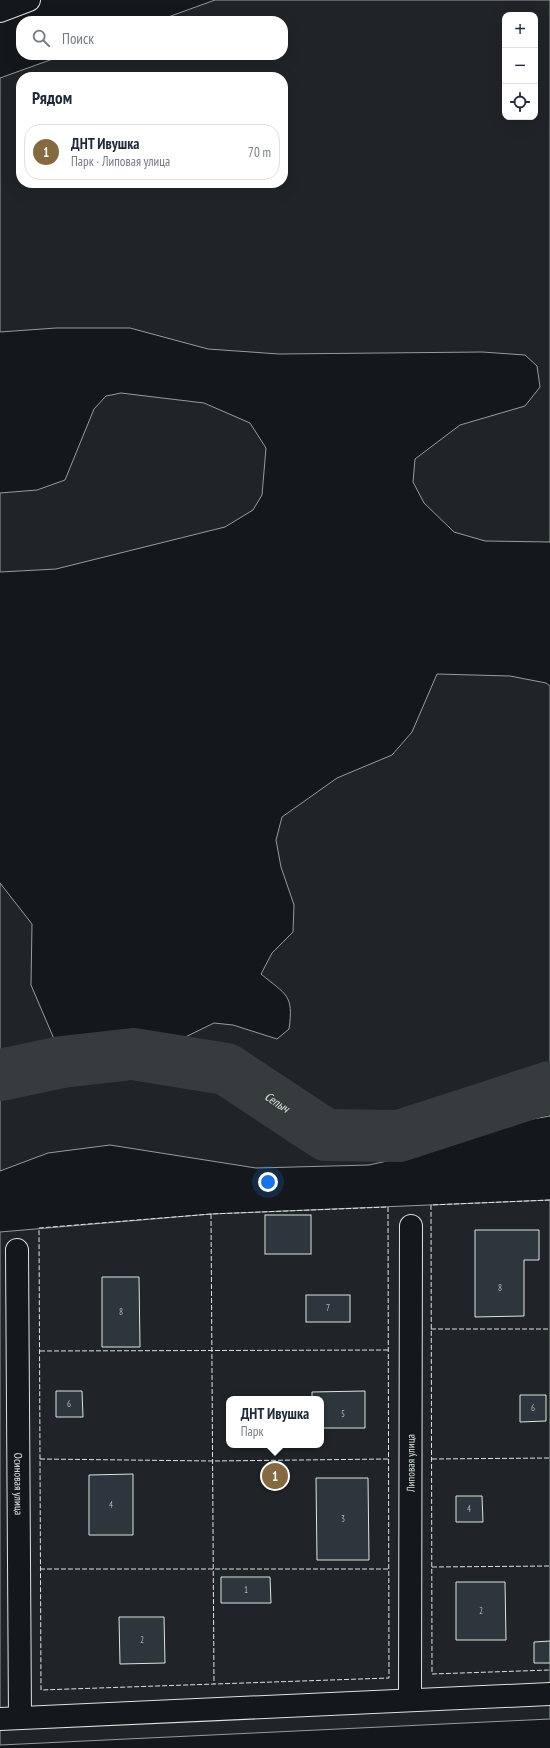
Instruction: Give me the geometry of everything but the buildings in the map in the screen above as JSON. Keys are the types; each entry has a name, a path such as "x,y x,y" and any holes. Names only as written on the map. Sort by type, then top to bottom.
{"street":[{"path":"0,11 29,0"},
{"name":"Липовая улица","path":"410,1700 411,1226"},
{"name":"Осиновая улица","path":"10,1718 17,1250"},
{"path":"10,1718 550,1694"}],"shaded area":[{"path":"215,0 550,0 550,542 485,541 454,532 424,503 413,482 415,459 460,425 525,406 540,387 537,366 525,355 482,352 279,354 208,349 130,328 56,328 0,332 0,78 16,72 16,188 288,188 288,72 17,72 50,60 288,60 288,16 171,16"},
{"path":"121,393 204,403 250,423 266,448 262,495 253,510 225,527 56,569 0,572 0,493 37,490 65,480 94,409 106,396"},
{"path":"437,674 510,676 546,683 550,686 550,1116 498,1125 428,1152 369,1165 256,1168 110,1145 48,1153 0,1171 0,883 32,924 31,985 57,1046 82,1065 127,1069 169,1045 214,1023 233,1025 277,1039 289,1029 289,1002 282,991 261,974 272,953 293,932 294,905 281,867 276,840 282,817 337,778 392,755 412,732"},
{"path":"550,1200 550,1719 0,1745 0,1232 211,1214"}],"waterway":[{"name":"Сепыч","path":"0,1075 62,1062 133,1054 226,1069 326,1135 399,1136 550,1087"}],"fence":[{"path":"550,1200 431,1205 432,1674 550,1670"},
{"path":"388,1207 389,1678 41,1690 39,1228 211,1214 388,1207"},
{"path":"211,1214 214,1684"},
{"path":"431,1329 550,1329"},
{"path":"40,1351 388,1350"},
{"path":"432,1459 550,1458"},
{"path":"40,1459 213,1461 388,1459"},
{"path":"432,1567 550,1566"},
{"path":"40,1569 389,1569"}],"place":[{"name":"ДНТ Ивушка","path":"275,1476"}]}
